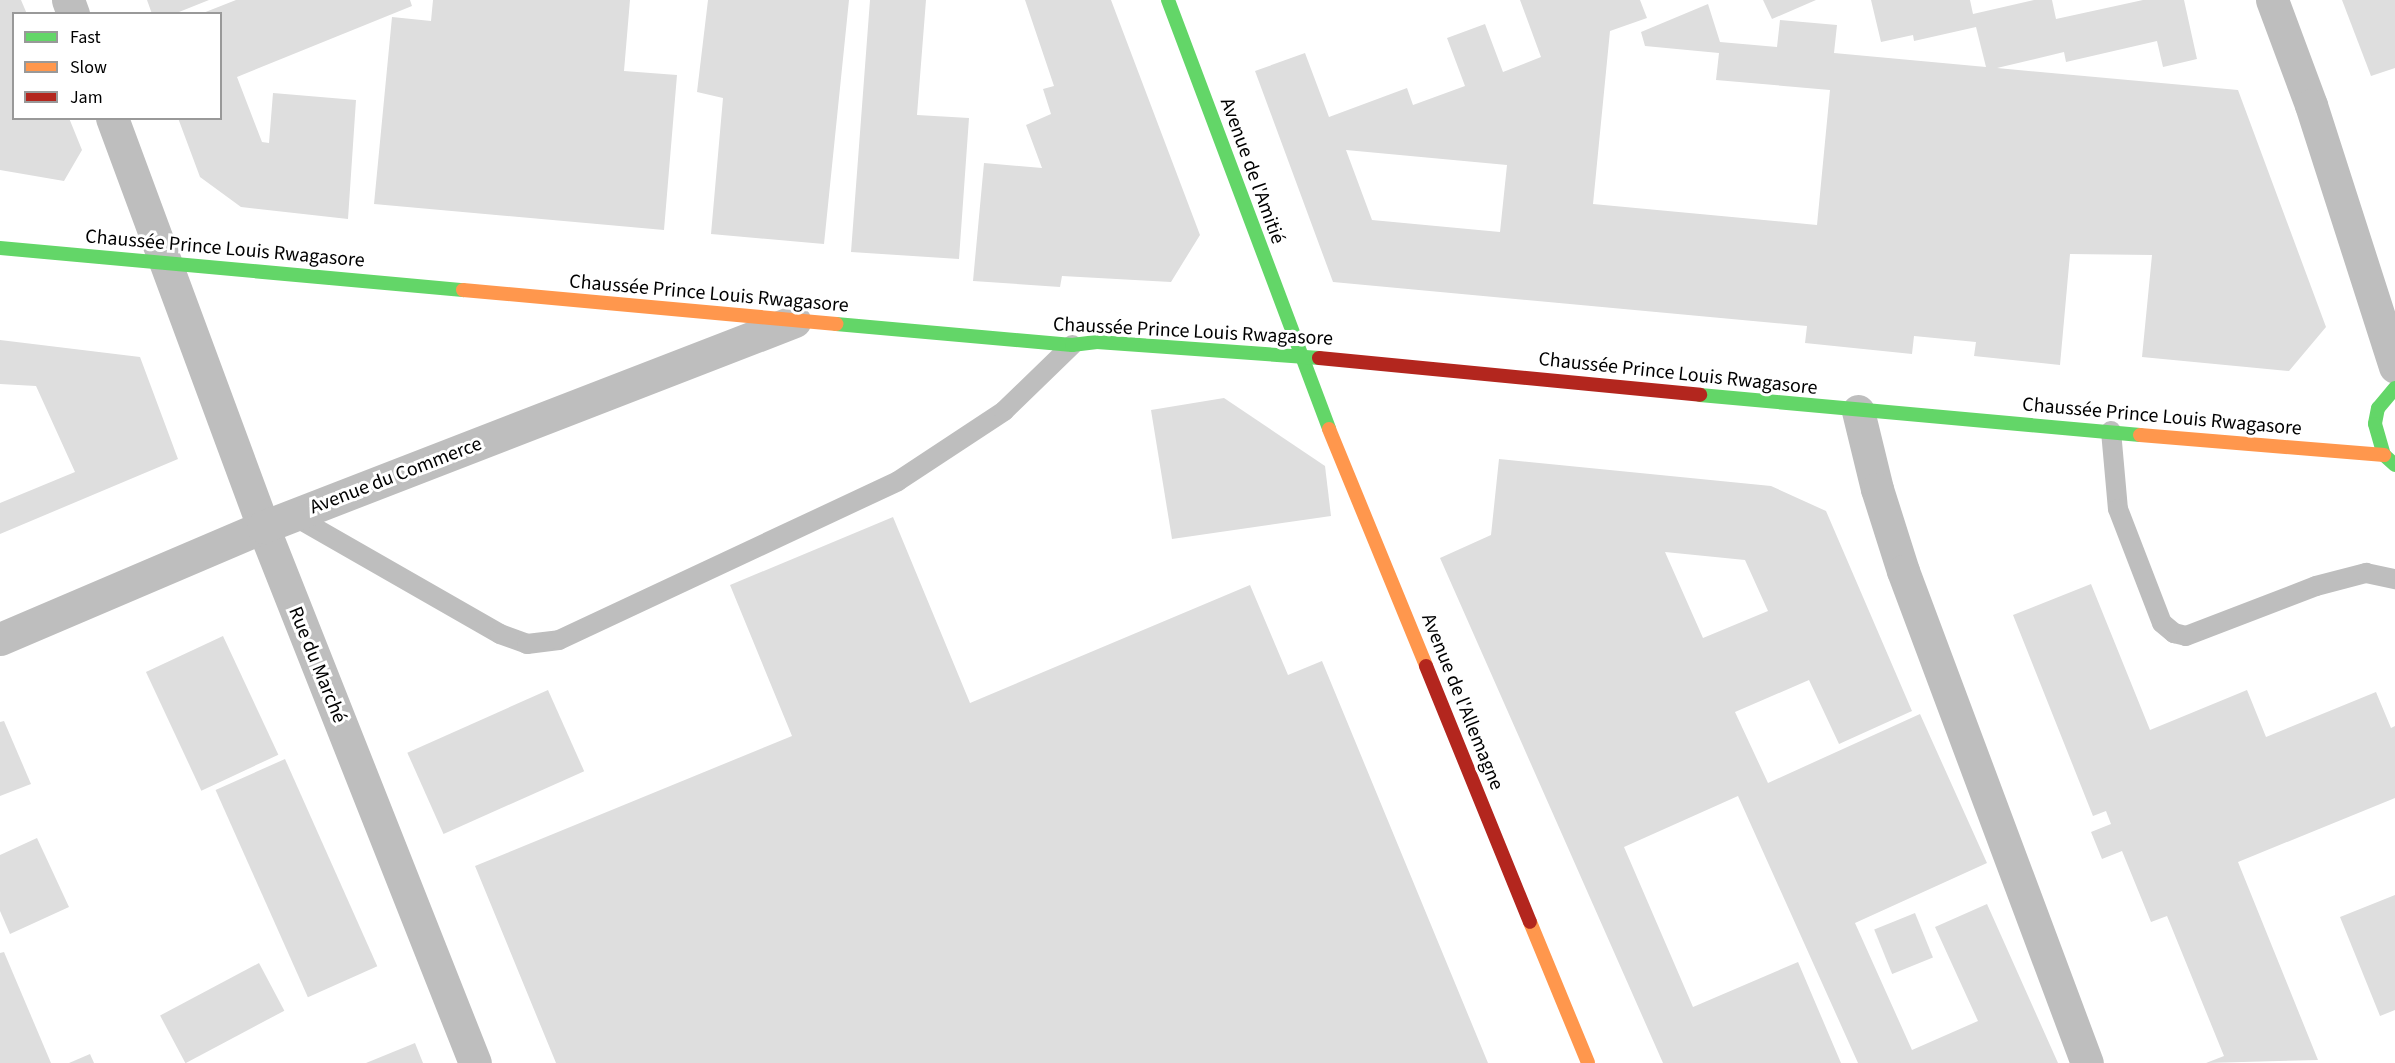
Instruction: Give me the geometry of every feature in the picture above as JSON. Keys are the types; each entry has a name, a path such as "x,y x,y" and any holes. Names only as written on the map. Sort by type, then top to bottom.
{"street":[{"name":"Avenue de l'Amitié","path":"1168,0 1299,356"},
{"path":"2272,0 2311,105 2395,367"},
{"name":"Rue du Marché","path":"113,120 262,527 475,1063"},
{"name":"Chaussée Prince Louis Rwagasore","path":"0,248 1072,345 1097,342 1299,356 1858,411 2384,455"},
{"name":"Avenue du Commerce","path":"0,639 262,527 795,321"},
{"name":"Avenue de l'Allemagne","path":"1299,356 1588,1063"},
{"path":"2395,388 2378,408 2374,423 2384,455 2395,465"},
{"path":"1858,411 1877,489 1903,571 2087,1063"}],"lane":[{"path":"294,516 500,634 527,644 559,640 898,481 1004,411 1072,345"},
{"path":"2111,431 2118,509 2162,623 2174,633 2186,636 2316,585 2366,573 2395,579"}],"building":[{"path":"0,0 21,0 26,12 12,12 12,120 70,120 82,150 64,181 0,170"},
{"path":"147,0 209,0 179,12 151,12"},
{"path":"236,0 410,0 412,6 237,77 262,142 269,143 273,93 356,100 348,219 241,207 200,177 179,120 222,120 222,12 206,12"},
{"path":"433,0 630,0 624,71 677,75 664,230 374,204 392,17 431,21"},
{"path":"708,0 849,0 824,244 711,234 723,98 697,92"},
{"path":"870,0 926,0 917,115 969,118 959,259 851,252"},
{"path":"1025,0 1111,0 1200,235 1171,282 1062,276 1060,287 973,281 984,163 1042,168 1026,125 1051,114 1043,89 1054,86"},
{"path":"1520,0 1640,0 1647,18 1610,31 1593,204 1817,225 1830,90 1716,80 1719,53 1645,46 1641,32 1708,4 1720,42 1777,47 1780,20 1837,25 1834,53 1986,67 1976,27 1914,41 1913,35 1881,42 1871,0 1970,0 1973,14 2034,0 2052,0 2056,19 2143,0 2184,0 2197,59 2163,67 2157,41 2066,62 2064,52 1997,68 2238,90 2326,327 2289,371 2142,357 2152,255 2070,254 2060,365 1974,356 1976,342 1914,336 1912,354 1805,343 1807,326 1333,282 1255,71 1305,53 1329,117 1407,88 1413,105 1465,86 1447,38 1485,24 1503,72 1541,57","holes":["1346,150 1507,165 1500,232 1372,220"]},
{"path":"1763,0 1816,0 1772,19"},
{"path":"2342,0 2395,0 2395,68 2371,76"},
{"path":"0,340 140,357 178,459 0,534 0,503 75,472 36,386 0,384"},
{"path":"1224,398 1325,466 1331,516 1172,539 1151,410"},
{"path":"1499,459 1771,486 1826,511 1912,711 1839,744 1809,680 1735,712 1768,783 1920,714 1987,863 1855,923 1912,1050 1978,1021 1935,927 1987,904 2058,1063 1858,1063 1738,796 1624,847 1693,1007 1798,962 1841,1063 1663,1063 1440,558 1491,535","holes":["1665,552 1745,560 1768,611 1703,638"]},
{"path":"893,517 970,703 1250,585 1288,675 1322,661 1488,1063 556,1063 475,866 792,736 730,585"},
{"path":"2091,584 2150,730 2247,690 2266,737 2376,692 2391,728 2395,726 2395,798 2238,862 2318,1060 2206,1063 2224,1056 2167,916 2151,922 2122,851 2102,859 2091,832 2111,824 2106,811 2093,816 2013,615"},
{"path":"223,636 278,755 201,791 146,672"},
{"path":"548,690 584,771 444,834 407,753"},
{"path":"4,721 31,784 0,796 0,722"},
{"path":"285,759 377,966 308,997 216,790"},
{"path":"37,838 69,907 10,934 0,911 0,855"},
{"path":"2395,895 2395,1010 2380,1016 2340,917"},
{"path":"1915,913 1933,958 1892,974 1874,929"},
{"path":"4,952 51,1063 0,1063 0,953"},
{"path":"259,963 284,1011 186,1063 160,1016"},
{"path":"415,1043 423,1063 366,1063"},
{"path":"90,1054 94,1063 69,1063"}],"traffic: fast":[{"path":"1168,0 1329,429"},
{"path":"0,248 463,290"},
{"path":"836,324 1072,345 1097,342 1319,358"},
{"path":"2395,388 2378,408 2375,424 2384,455 2395,465"},
{"path":"1700,395 2140,435"}],"traffic: slow":[{"path":"463,290 836,324"},
{"path":"1329,429 1426,666"},
{"path":"2140,435 2384,455"},
{"path":"1530,922 1588,1063"}],"traffic: jam":[{"path":"1319,358 1700,395"},
{"path":"1426,666 1530,922"}]}
